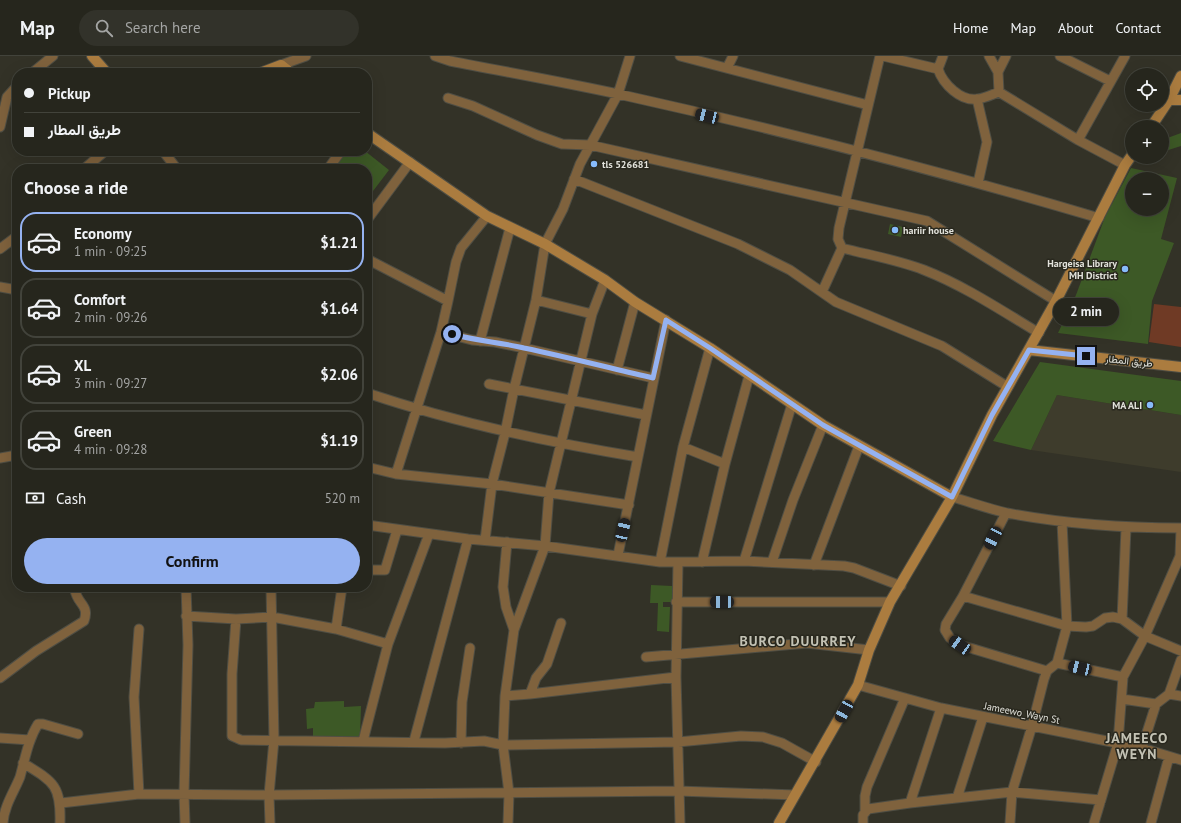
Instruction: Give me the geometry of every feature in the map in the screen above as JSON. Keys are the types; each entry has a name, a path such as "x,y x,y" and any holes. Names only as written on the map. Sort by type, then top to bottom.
{"main road":[{"path":"92,56 103,68"},
{"path":"273,68 281,65 285,68"},
{"path":"1181,76 1169,100 1181,100"},
{"path":"372,136 487,216 545,244 605,280 635,302 710,348 823,425 952,497"},
{"path":"779,823 816,762 858,685 869,650 890,602 901,586 952,497 992,415 1039,333 1125,165"},
{"name":"طريق المطار","path":"1029,350 1181,367"}],"street":[{"path":"38,68 53,56"},
{"path":"435,56 450,61 618,94 857,152 978,183 1099,218"},
{"path":"485,540 492,484 506,433 514,389 536,300 545,244 563,209 574,179 590,145 618,94 630,56"},
{"path":"680,56 868,105"},
{"path":"727,68 733,56"},
{"path":"822,292 842,248 838,239 838,234 868,105 882,56 938,69"},
{"path":"943,56 938,69 942,79 947,85 963,96 977,99 999,92 1078,140 1125,165"},
{"path":"990,56 998,72 999,92"},
{"path":"998,72 1006,56"},
{"path":"1060,56 1110,81"},
{"path":"1078,140 1125,56"},
{"path":"281,65 305,57"},
{"path":"0,124 4,95"},
{"path":"448,98 473,106 530,132 562,144 590,145 927,222 1056,301"},
{"path":"977,99 987,142 978,183"},
{"path":"90,164 99,156"},
{"path":"167,156 173,164"},
{"path":"372,208 410,162"},
{"path":"574,179 738,244 790,270 836,302 942,346 1008,387"},
{"path":"396,474 441,332 456,262 461,248 487,216"},
{"path":"480,341 510,228"},
{"path":"0,249 12,240"},
{"path":"842,248 900,262 925,270 964,289 1039,333"},
{"path":"372,262 448,301"},
{"path":"508,823 509,793 503,745 504,696 514,630 545,546 549,493 570,400 592,314 605,280"},
{"path":"0,287 12,289"},
{"path":"536,300 592,314"},
{"path":"617,370 635,302"},
{"path":"618,556 666,320"},
{"path":"441,332 480,341 524,348 653,378"},
{"path":"660,562 683,447 710,348"},
{"path":"702,562 725,464 749,376"},
{"path":"489,384 646,415"},
{"path":"372,395 416,410 506,433 561,445 638,457"},
{"path":"744,561 792,404"},
{"path":"772,562 793,500 823,425"},
{"path":"814,564 859,446"},
{"path":"683,447 725,464"},
{"path":"0,458 12,456"},
{"path":"372,468 396,474 492,484 629,505"},
{"path":"952,497 1006,513 1062,522 1126,528 1181,528 1181,556 1145,636 1124,677 1118,728 1118,743 1094,823"},
{"path":"1006,513 964,596 946,624 945,630 950,638 960,645 1047,671"},
{"path":"1010,823 1012,792 1047,671 1057,662 1067,626 1062,522"},
{"path":"372,526 468,539 545,546 660,562 744,561 814,564 854,568 901,586"},
{"path":"1122,619 1126,528"},
{"path":"372,570 385,570 397,530"},
{"path":"363,741 388,644 430,534"},
{"path":"414,742 468,539"},
{"path":"507,542 503,587 506,607 514,630"},
{"path":"678,562 676,602 676,677 680,823"},
{"path":"0,678 36,651 84,621 86,615 85,608 75,592"},
{"path":"185,823 184,794 188,645 186,592"},
{"path":"270,823 269,795 274,740 271,592"},
{"path":"336,629 341,592"},
{"path":"964,596 1067,626 1086,627 1093,626 1105,618 1113,617 1122,619 1145,636 1181,651"},
{"path":"676,602 890,602"},
{"path":"186,616 236,619 272,616 336,629 388,644"},
{"path":"236,619 232,674 232,736 241,740 461,743 484,741 503,745 678,742 741,736 763,737 782,743 816,762"},
{"path":"530,694 536,678 547,664 561,623"},
{"path":"139,629 134,697 139,794"},
{"path":"646,657 807,643 869,650"},
{"path":"461,743 462,702 470,648"},
{"path":"1142,748 1156,704 1169,694 1181,660"},
{"path":"1057,662 1124,677"},
{"path":"504,696 676,677"},
{"name":"Jameewo_Wayn St","path":"858,685 941,708 1142,748 1181,760"},
{"path":"1169,694 1181,696"},
{"path":"863,823 867,787 905,698"},
{"path":"1122,699 1156,704"},
{"path":"910,803 941,708"},
{"path":"957,798 982,717"},
{"path":"3,823 8,800 19,778 30,740 38,724 43,724 78,734"},
{"path":"0,738 30,740"},
{"path":"1150,823 1169,757"},
{"path":"23,763 54,784 61,803 60,823"},
{"path":"61,803 139,794 269,795 678,791 795,795"},
{"path":"865,811 910,803 1012,792 1100,800"}],"shaded area":[{"path":"1154,304 1181,307 1181,347 1149,342"},
{"path":"1057,395 1181,415 1181,472 1031,450"}],"building":[{"path":"1181,133 1181,146 1169,150 1169,137"},
{"path":"343,156 371,156 389,170 372,192 372,164 338,164"},
{"path":"1131,168 1149,172 1129,172"},
{"path":"1169,176 1177,178 1169,208"},
{"path":"1125,179 1125,216 1167,216 1161,239 1174,243 1152,301 1148,344 1058,333 1076,295 1105,217"},
{"name":"hariir house","path":"890,224 903,227 901,237 888,234"},
{"name":"MA ALI","path":"1040,362 1181,381 1181,415 1057,395 1031,450 993,441"},
{"path":"651,585 672,586 672,602 663,602 663,607 670,607 669,632 657,631 658,603 650,603"},
{"path":"344,701 344,707 361,706 360,738 313,738 313,728 307,729 306,709 314,708 315,702"}],"place":[{"name":"tls 526681","path":"594,164"},
{"name":"hariir house","path":"895,230"},
{"name":"Hargeisa Library MH District","path":"1125,269"},
{"name":"MA ALI","path":"1150,405"}],"district":[{"name":"BURCO DUURREY","path":"798,641"},
{"name":"JAMEECO WEYN","path":"1137,746"}],"route":[{"path":"452,334 472,340 495,342 524,348 653,378 666,320 823,425 952,497 992,415 1029,350 1086,356"}]}
